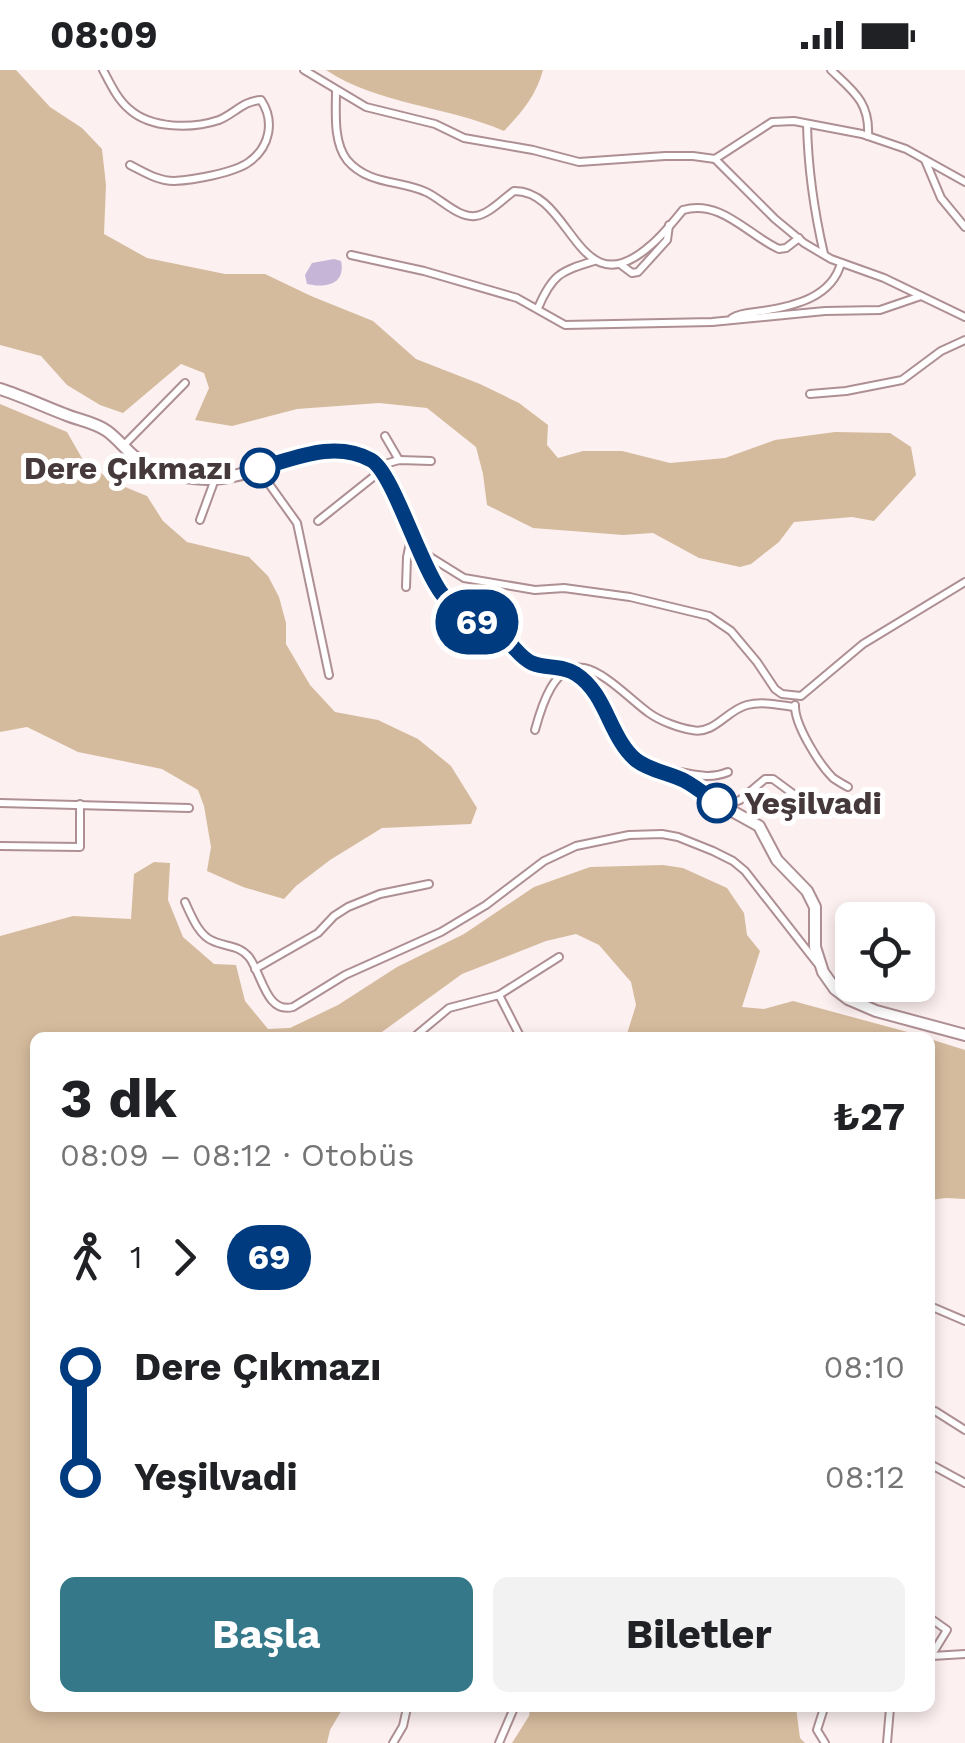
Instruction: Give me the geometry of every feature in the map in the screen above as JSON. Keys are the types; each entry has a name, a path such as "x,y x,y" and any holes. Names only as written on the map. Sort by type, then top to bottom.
{"street":[{"path":"102,70 131,112 176,127 222,118 253,100 264,103 270,123 266,142 247,164 172,181 130,164"},
{"path":"304,70 366,107 435,124 464,138 579,162 665,156 715,159 798,238 825,256 884,278 965,317"},
{"path":"830,70 865,108 868,136"},
{"path":"336,90 339,140 344,156 356,167 385,182 424,190 465,215 478,216 514,191 530,192 546,202 586,255 596,261"},
{"path":"715,159 772,122 794,121 868,136 906,149 965,182"},
{"path":"807,124 816,217 825,256"},
{"path":"924,158 941,198 965,227"},
{"path":"620,264 650,246 688,208 712,209 780,249 798,238"},
{"path":"538,308 556,275 570,268 596,261 620,264 632,273 638,272 667,240 669,225"},
{"path":"351,255 517,298 565,325 726,321 880,310 921,296"},
{"path":"726,321 741,313 784,307 823,292 837,276 841,263"},
{"path":"810,394 846,392 902,380 965,340"},
{"path":"123,446 185,384"},
{"path":"0,388 94,424 151,468 186,478 215,479 327,450 356,453 380,468 443,596 507,640 534,664 571,670 584,668 652,716 692,730 706,730 742,706 794,707"},
{"path":"385,436 400,460"},
{"path":"318,522 380,468 400,460 431,462"},
{"path":"258,469 296,524 329,676"},
{"path":"200,520 215,479"},
{"path":"406,587 412,536"},
{"path":"418,549 464,578 535,590 564,588 630,597 710,616 732,631 775,689 782,694 801,696"},
{"path":"848,787 834,779 810,744 794,707 801,696 864,644 965,582"},
{"path":"535,730 549,692 560,676 571,670"},
{"path":"571,670 589,684 627,750 639,763 686,782 759,826 777,860 806,891 815,907 815,947 822,968"},
{"path":"654,769 700,777 728,772"},
{"path":"722,806 740,800 765,780 773,779 792,793"},
{"path":"0,802 188,808"},
{"path":"0,846 80,847 80,804"},
{"path":"185,902 205,936 239,948 250,958 277,1007 283,1010 345,975 440,932 486,905 544,860 576,846 629,835 662,834 733,861 745,871 835,989 848,999 876,1011 965,1034"},
{"path":"255,969 318,933 348,908 380,894 429,884"},
{"path":"420,1032 449,1008 499,994 559,957"},
{"path":"499,994 518,1032"},
{"path":"935,1308 965,1321"},
{"path":"935,1411 965,1430"},
{"path":"935,1467 965,1482"},
{"path":"935,1622 947,1630 935,1648"},
{"path":"935,1656 965,1654"},
{"path":"394,1743 406,1712"},
{"path":"499,1743 512,1712"},
{"path":"823,1712 817,1730 825,1743"},
{"path":"887,1743 890,1712"}],"shaded area":[{"path":"0,70 16,70 50,107 82,128 102,149 106,185 104,234 147,258 225,274 265,274 373,321 416,359 519,403 548,425 547,445 558,458 583,451 622,451 670,463 725,458 775,440 835,432 890,433 911,447 916,475 874,521 852,517 794,522 779,542 751,564 740,567 699,558 653,533 623,535 533,528 487,505 476,447 427,408 379,403 297,409 232,426 195,420 209,388 204,373 181,364 123,413 100,405 67,385 41,356 0,345"},
{"path":"326,70 543,70 528,103 504,131 368,91"},
{"path":"341,261 337,280 327,285 307,284 305,275 312,263"},
{"path":"0,404 67,432 83,460 113,482 147,496 163,521 187,542 249,557 268,576 279,597 286,623 286,644 310,685 335,712 378,720 418,739 451,766 477,808 471,824 382,828 330,860 284,899 207,871 211,847 198,790 162,769 78,752 27,727 0,732"},
{"path":"154,862 170,863 168,900 183,937 214,964 236,965 245,1001 268,1029 290,1028 338,1005 397,967 464,934 534,887 590,867 663,865 683,868 727,888 744,913 747,935 760,951 742,1007 764,1009 793,1001 908,1032 628,1032 636,1005 631,982 599,945 576,934 546,941 462,974 382,1032 30,1032 30,1712 341,1712 327,1743 0,1743 0,936 73,916 131,919 134,874"},
{"path":"935,1041 965,1050 965,1199 935,1199"},
{"path":"530,1712 797,1712 800,1738 805,1743 512,1743"}],"bus line":[{"name":"69","path":"260,468 327,450 356,453 374,461 382,470 428,572 443,596 507,640 522,657 578,675 589,684 627,750 639,763 686,782 717,803"}],"place":[{"name":"Dere Çıkmazı","path":"260,468"},
{"name":"Yeşilvadi","path":"717,803"}]}
